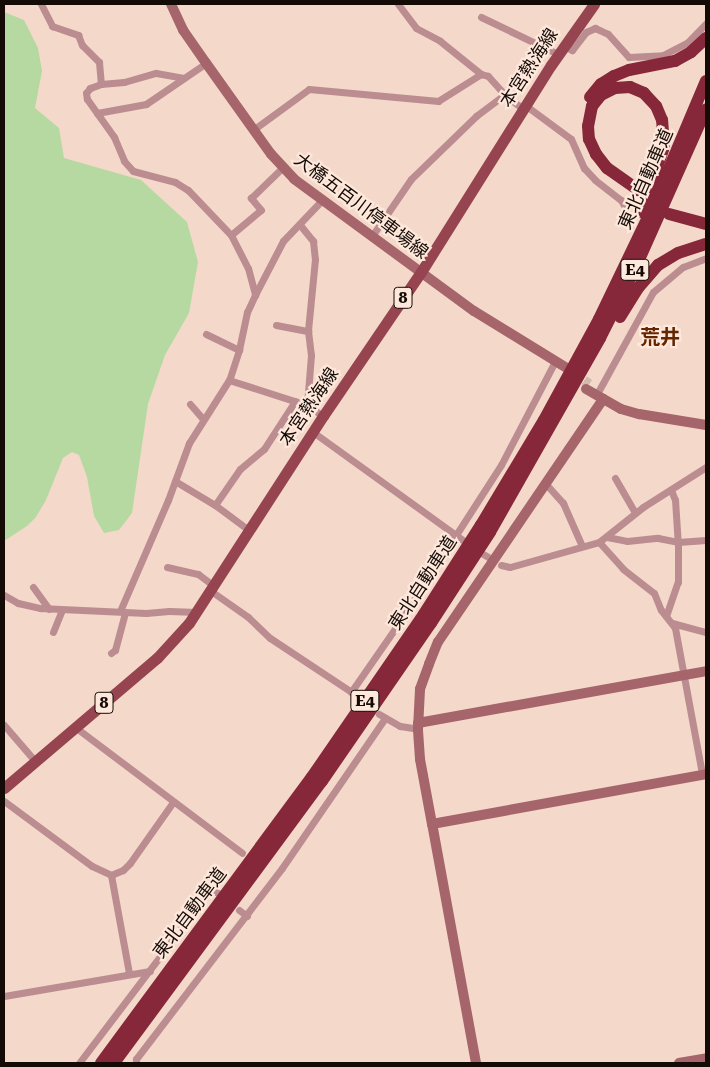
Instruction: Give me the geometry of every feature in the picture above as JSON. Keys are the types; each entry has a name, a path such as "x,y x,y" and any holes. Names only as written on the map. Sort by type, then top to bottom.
{"highway":[{"path":"599,319 650,193 664,148 662,120 653,101 638,90 630,87 615,88 602,95 592,106 588,126 589,139 596,154 607,168 643,198 608,180 588,155 581,131 584,108 596,89 614,76 629,70 675,61 691,52 706,38"},
{"name":"東北自動車道","path":"101,1063 312,777 424,614 520,462 599,319 651,211 706,81"},
{"name":"東北自動車道","path":"114,1063 252,877 380,697 490,532 553,425 634,271 706,109"},
{"path":"706,218 670,211 706,224"},
{"path":"553,425 591,368 629,302 649,274 658,265 678,253 706,244"}],"main road":[{"name":"本宮熱海線","path":"4,788 168,647 197,612 323,416 421,272 561,50 594,4"}],"street":[{"path":"41,4 52,26 78,36 82,45 98,60 101,84"},
{"name":"大橋五百川停車場線","path":"171,4 183,30 253,130 282,167 322,200 474,311 530,344 564,369 552,365 508,332"},
{"path":"398,4 416,28 440,41 481,74 488,76 504,95 571,139 584,168 595,180 621,200 625,207"},
{"path":"481,17 561,50 572,50 586,32 595,28 608,34 629,57 662,55 687,43 706,23"},
{"path":"97,113 146,104 206,63"},
{"path":"184,78 156,74 124,82 101,84 90,88 86,93 88,102 114,136 121,156 128,167 133,171 182,185 230,235 248,268 255,294"},
{"path":"253,130 309,89 438,101 481,74"},
{"path":"372,236 411,179 476,116 504,95"},
{"path":"230,235 261,210 251,198 282,167"},
{"path":"111,653 115,650 122,612 189,443 230,380 248,312 255,294 280,246 322,200"},
{"path":"300,225 313,241 315,259 308,330 311,355 307,405"},
{"path":"476,1063 420,759 418,726 420,689 438,642 545,483 600,396 653,292 683,267 706,258"},
{"path":"276,326 308,330"},
{"path":"206,334 239,350"},
{"path":"351,692 405,614 501,465 552,365"},
{"path":"230,380 307,405 323,416"},
{"path":"587,387 600,396 639,414 706,425"},
{"path":"215,505 236,473 264,449 294,401"},
{"path":"190,404 203,419"},
{"path":"313,432 464,541"},
{"path":"501,565 510,566 599,542 635,512 706,467"},
{"path":"615,478 635,512"},
{"path":"175,481 215,505 250,531"},
{"path":"545,483 563,503 582,546"},
{"path":"666,616 678,582 675,500 671,490"},
{"path":"606,537 628,541 658,538 678,542 706,540"},
{"path":"432,824 704,774 672,623 666,616 654,593 623,569 599,542"},
{"path":"167,566 198,574 270,638 359,697"},
{"path":"33,587 49,609"},
{"path":"4,595 27,606 49,609 122,612 197,612"},
{"path":"53,632 62,610"},
{"path":"672,623 706,632"},
{"path":"136,1063 136,1059 247,916 382,716 400,726 418,726 706,671"},
{"path":"4,725 35,761"},
{"path":"75,727 242,853"},
{"path":"4,801 92,866 111,875 123,870 130,863 173,802"},
{"path":"111,875 130,973"},
{"path":"79,1063 209,892 217,892"},
{"path":"239,910 247,916"},
{"path":"4,996 150,971"},
{"path":"679,1063 706,1058"}],"green space":[{"path":"4,12 24,20 38,48 42,71 35,108 59,128 64,158 141,180 187,222 198,262 189,313 165,355 148,404 132,513 119,530 104,533 94,516 87,477 79,455 72,452 63,458 46,500 36,517 27,526 4,541"}],"tunnel":[{"path":"572,372 589,384"}],"district":[{"name":"荒井","path":"660,337"}]}
